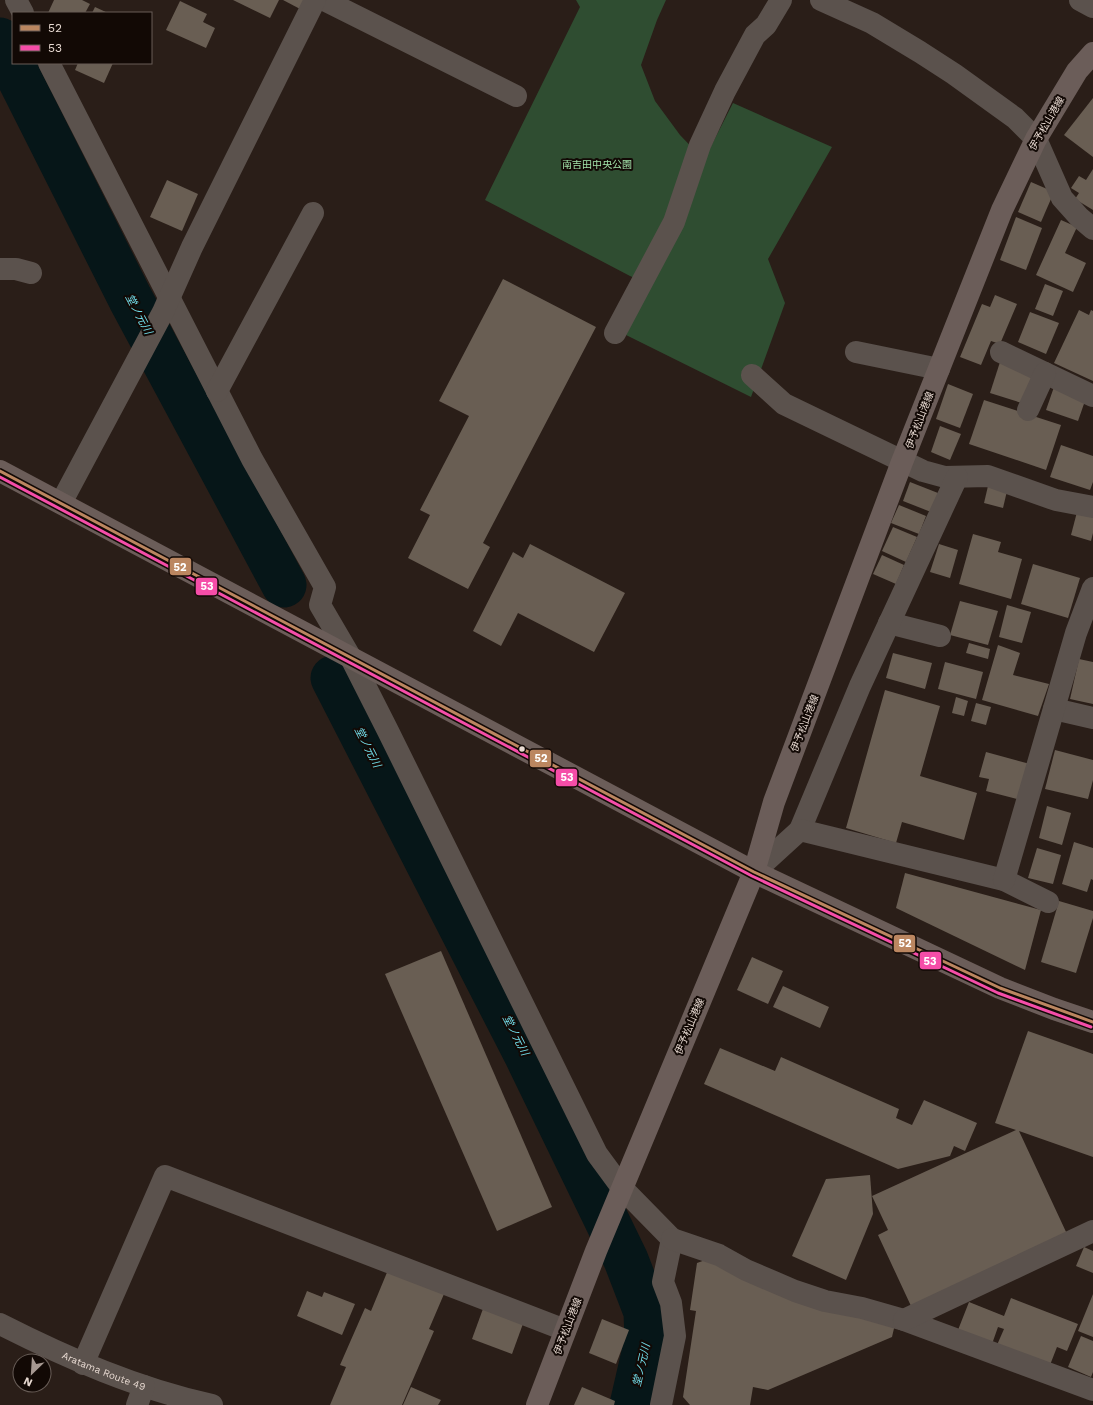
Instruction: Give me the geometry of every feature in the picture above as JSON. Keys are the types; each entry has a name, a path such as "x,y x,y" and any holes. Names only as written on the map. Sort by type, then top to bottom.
{"main road":[{"name":"伊予松山港線","path":"537,1405 619,1194 754,872 774,802 902,462 1002,210 1036,139 1077,71 1093,53"},
{"path":"0,471 754,872 1000,988 1093,1022"}],"street":[{"path":"16,0 22,12"},
{"path":"61,503 166,305 192,248 315,0"},
{"path":"324,0 516,96"},
{"path":"614,333 674,222 700,145 725,91 756,35 766,25 781,0"},
{"path":"821,0 872,23 949,70 1016,118 1036,139 1062,198 1079,217 1093,229"},
{"path":"1080,0 1093,7"},
{"path":"49,64 166,305 217,391 252,459 325,587 320,606 351,658 597,1154 619,1194 672,1239 719,1255 746,1270 795,1291 825,1301 862,1308 904,1320 1093,1390"},
{"path":"217,391 313,213"},
{"path":"0,269 16,269 31,273"},
{"path":"856,352 939,369"},
{"path":"1001,352 1093,396"},
{"path":"1028,410 1045,374"},
{"path":"752,375 784,404 923,471 957,477 988,476 1056,500 1093,507"},
{"path":"754,872 800,830 860,686 957,477"},
{"path":"1004,880 1076,633 1093,588"},
{"path":"889,624 940,636"},
{"path":"1054,709 1093,718"},
{"path":"800,830 1004,880 1048,902"},
{"path":"83,1364 165,1176 566,1330"},
{"path":"904,1320 1093,1231"},
{"path":"661,1405 675,1336 671,1303 663,1282 672,1239"},
{"name":"Aratama Route 49","path":"0,1324 83,1364 140,1395 212,1405"}],"green space":[{"name":"南吉田中央公園","path":"576,0 666,0 657,20 641,65 655,101 680,135 704,160 733,103 832,147 768,259 785,303 751,397 626,335 650,284 630,276 485,200 580,7"}],"water":[{"path":"630,1224 657,1286 668,1339 654,1405 617,1405 632,1333 630,1313 611,1275"}],"building":[{"path":"54,0 82,0 90,4 86,12 48,12"},
{"path":"233,0 279,0 270,18"},
{"path":"283,0 307,0 302,10"},
{"path":"180,1 207,14 203,22 215,28 206,48 166,30"},
{"path":"95,7 106,12 92,12"},
{"path":"78,64 113,64 104,83 75,70"},
{"path":"1093,98 1093,157 1064,135"},
{"path":"1093,169 1093,210 1075,199 1079,193 1071,188 1079,176 1086,180"},
{"path":"167,180 198,194 182,231 150,217"},
{"path":"1031,182 1054,192 1041,222 1018,212"},
{"path":"1016,217 1042,228 1026,270 1000,260"},
{"path":"1061,220 1077,227 1065,253 1086,263 1073,292 1036,275"},
{"path":"503,279 596,327 483,543 490,547 468,589 408,558 430,515 420,510 469,416 439,401"},
{"path":"1045,284 1063,291 1053,316 1035,309"},
{"path":"995,295 1017,304 1000,344 991,341 981,365 960,357 982,304 990,307"},
{"path":"1079,310 1089,315 1091,310 1093,311 1093,381 1054,363"},
{"path":"1030,312 1059,323 1046,354 1018,342"},
{"path":"1000,362 1035,374 1025,404 990,393"},
{"path":"948,384 973,394 960,428 936,419"},
{"path":"1054,387 1086,398 1078,421 1046,410"},
{"path":"984,400 1061,425 1046,470 969,444"},
{"path":"940,426 961,434 950,460 931,452"},
{"path":"1061,445 1093,456 1093,482 1090,490 1050,477"},
{"path":"910,482 938,493 931,512 903,501"},
{"path":"988,486 1007,491 1003,508 984,503"},
{"path":"899,505 926,516 919,534 891,523"},
{"path":"1077,512 1093,517 1093,533 1091,541 1071,535"},
{"path":"893,527 917,537 906,562 882,551"},
{"path":"973,534 1001,542 998,552 1022,559 1011,599 959,584"},
{"path":"530,544 625,593 594,652 518,613 501,646 473,631 513,552 523,558"},
{"path":"939,544 958,550 950,578 930,572"},
{"path":"882,555 904,565 896,584 873,574"},
{"path":"1033,564 1080,578 1068,618 1021,604"},
{"path":"960,601 998,611 988,645 950,635"},
{"path":"1007,605 1031,612 1022,643 999,637"},
{"path":"969,643 990,649 988,659 966,653"},
{"path":"998,645 1020,653 1013,675 1049,684 1038,716 982,700"},
{"path":"893,653 932,663 925,689 886,678"},
{"path":"1079,659 1093,662 1093,704 1070,699"},
{"path":"945,662 983,672 976,699 938,689"},
{"path":"885,690 940,706 920,776 977,793 964,840 902,822 896,843 846,828"},
{"path":"956,697 968,701 964,716 952,713"},
{"path":"976,703 991,707 986,725 971,721"},
{"path":"1055,750 1093,760 1093,780 1088,799 1045,789"},
{"path":"986,752 1030,764 1021,800 986,791 989,779 979,777"},
{"path":"1047,806 1071,813 1062,845 1039,838"},
{"path":"1074,842 1093,848 1093,880 1091,879 1087,892 1062,884"},
{"path":"1037,848 1061,855 1053,884 1028,878"},
{"path":"905,873 1041,910 1025,970 896,908"},
{"path":"1059,901 1093,911 1093,918 1076,973 1041,962"},
{"path":"441,951 552,1207 497,1231 385,974"},
{"path":"752,957 783,971 768,1004 737,990"},
{"path":"783,986 829,1007 820,1028 773,1007"},
{"path":"1028,1031 1093,1054 1093,1157 1019,1131 1067,1234 911,1306 878,1235 888,1230 872,1196 1016,1130 995,1123"},
{"path":"720,1048 775,1071 781,1057 899,1109 896,1118 912,1125 924,1100 977,1123 965,1151 954,1146 950,1156 898,1169 704,1084"},
{"path":"870,1175 873,1214 846,1280 792,1256 826,1179"},
{"path":"1084,1247 1093,1251 1093,1273 1076,1266"},
{"path":"708,1259 895,1324 892,1337 768,1390 753,1387 750,1405 690,1405 683,1397 696,1311 690,1310 697,1263"},
{"path":"388,1270 444,1294 429,1329 434,1331 402,1405 330,1405 346,1367 340,1365 365,1308 371,1311"},
{"path":"307,1291 322,1297 324,1292 355,1304 342,1335 297,1316"},
{"path":"1093,1294 1093,1337 1078,1331"},
{"path":"1011,1298 1078,1324 1067,1351 1057,1347 1050,1365 997,1345 1004,1329 998,1327 992,1344 958,1330 969,1302 1004,1316"},
{"path":"484,1306 524,1321 512,1354 472,1339"},
{"path":"602,1319 629,1330 616,1364 589,1353"},
{"path":"1081,1336 1093,1341 1093,1372 1091,1377 1068,1367"},
{"path":"411,1387 441,1400 438,1405 403,1405"},
{"path":"582,1387 615,1401 614,1405 574,1405"}],"waterway":[{"name":"堂ノ元川","path":"0,40 12,64"},
{"name":"堂ノ元川","path":"12,64 130,298 284,585"},
{"name":"堂ノ元川","path":"333,678 526,1054 626,1260 646,1312 647,1340 632,1405"}],"transit line":[{"name":"52","path":"0,471 754,872 1000,988 1093,1022"},
{"name":"53","path":"0,477 752,876 998,993 1091,1027"}]}
